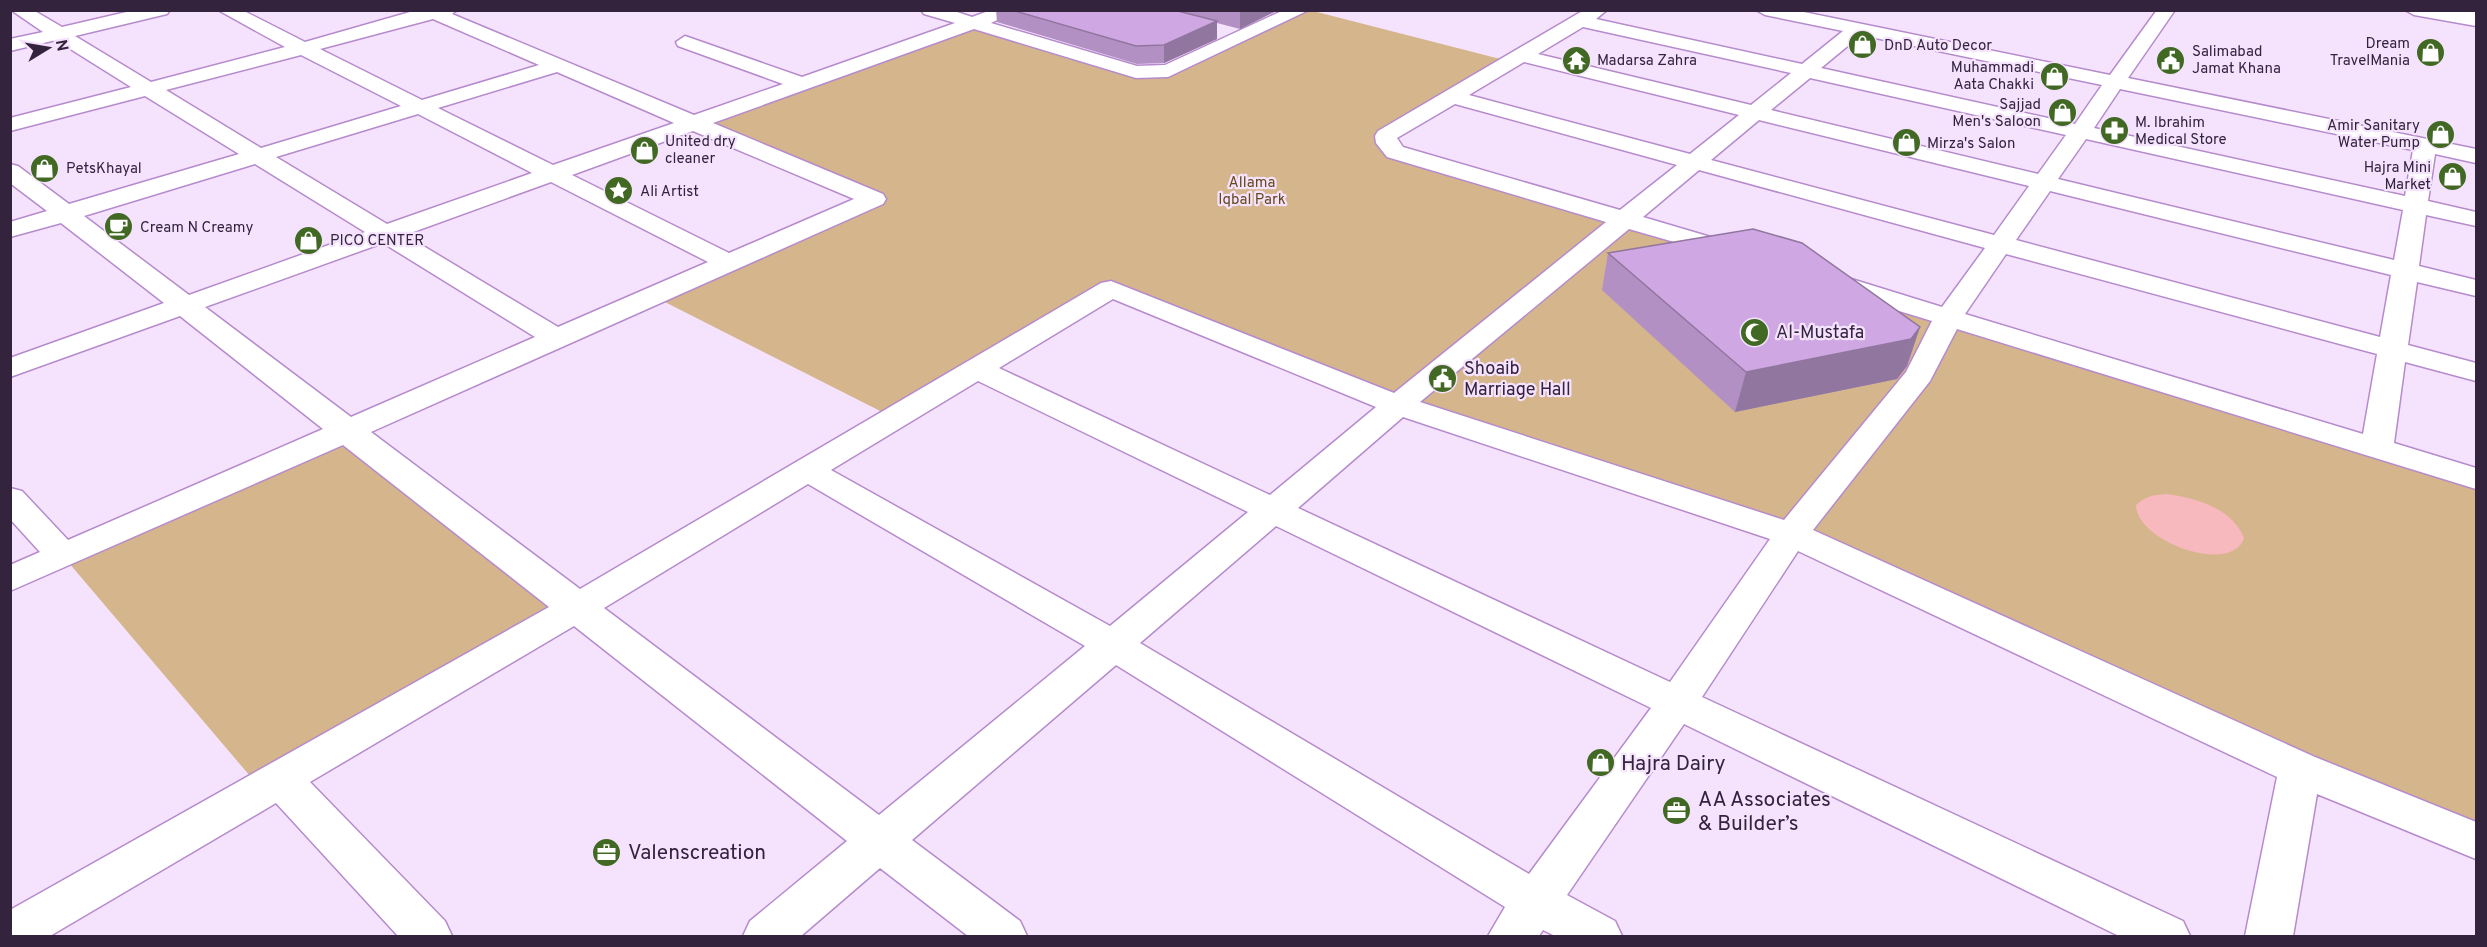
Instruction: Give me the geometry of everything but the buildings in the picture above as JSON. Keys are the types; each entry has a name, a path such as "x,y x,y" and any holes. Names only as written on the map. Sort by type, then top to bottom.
{"main road":[{"path":"20,10 557,339"},
{"path":"10,45 161,10"},
{"path":"227,10 729,263"},
{"path":"930,10 1136,72 1168,71 1300,10"},
{"path":"10,368 1009,10"},
{"path":"1765,10 2476,156"},
{"path":"1512,936 1677,703 1791,534 1919,375 1948,318 2166,10"},
{"path":"2414,10 2476,21"},
{"path":"2463,10 2476,13"},
{"path":"10,125 436,12 557,66 874,200 10,579"},
{"path":"1756,258 1395,152 1387,143 1386,136 1589,16 1806,70 2476,219"},
{"path":"767,936 1398,405 1857,29"},
{"path":"1219,31 1242,37"},
{"path":"685,42 802,84"},
{"path":"1522,56 2476,288"},
{"path":"10,230 557,66"},
{"path":"1452,97 2476,372"},
{"path":"2377,449 2425,146"},
{"path":"10,171 1003,936"},
{"path":"1812,276 2476,479"},
{"path":"10,935 576,608 1111,289 1398,405 1791,534 2300,769 2476,841"},
{"path":"977,369 1272,512 2166,936"},
{"path":"807,470 1113,645 1536,902 1598,936"},
{"path":"10,498 63,556"},
{"path":"2269,936 2300,769"},
{"path":"280,779 428,936"}],"green space":[{"name":"Allama Iqbal Park","path":"1300,10 1313,11 1512,62 1387,143 1948,318 2476,479 2476,839 1791,534 1398,405 1111,289 894,418 653,296 873,200 694,123 973,23 1155,72"},
{"path":"348,431 576,608 261,789 63,556"}],"shaded area":[{"path":"2167,494 2190,498 2212,506 2231,519 2244,538 2236,549 2223,554 2205,554 2186,550 2168,542 2140,519 2136,505 2150,497"}],"place":[{"name":"DnD Auto Decor","path":"1863,45"},
{"name":"Dream TravelMania","path":"2431,52"},
{"name":"Madarsa Zahra","path":"1576,60"},
{"name":"Salimabad Jamat Khana","path":"2171,60"},
{"name":"Muhammadi Aata Chakki","path":"2055,76"},
{"name":"Sajjad Men's Saloon","path":"2062,113"},
{"name":"M. Ibrahim Medical Store","path":"2114,131"},
{"name":"Amir Sanitary Water Pump","path":"2441,134"},
{"name":"Mirza's Salon","path":"1906,143"},
{"name":"United dry cleaner","path":"644,150"},
{"name":"PetsKhayal","path":"45,168"},
{"name":"Hajra Mini Market","path":"2452,176"},
{"name":"Ali Artist","path":"619,191"},
{"name":"Cream N Creamy","path":"119,227"},
{"name":"PICO CENTER","path":"309,240"},
{"name":"Al-Mustafa","path":"1755,332"},
{"name":"Shoaib Marriage Hall","path":"1443,378"},
{"name":"Hajra Dairy","path":"1600,763"},
{"name":"AA Associates & Builder’s","path":"1677,811"},
{"name":"Valenscreation","path":"607,852"}]}
